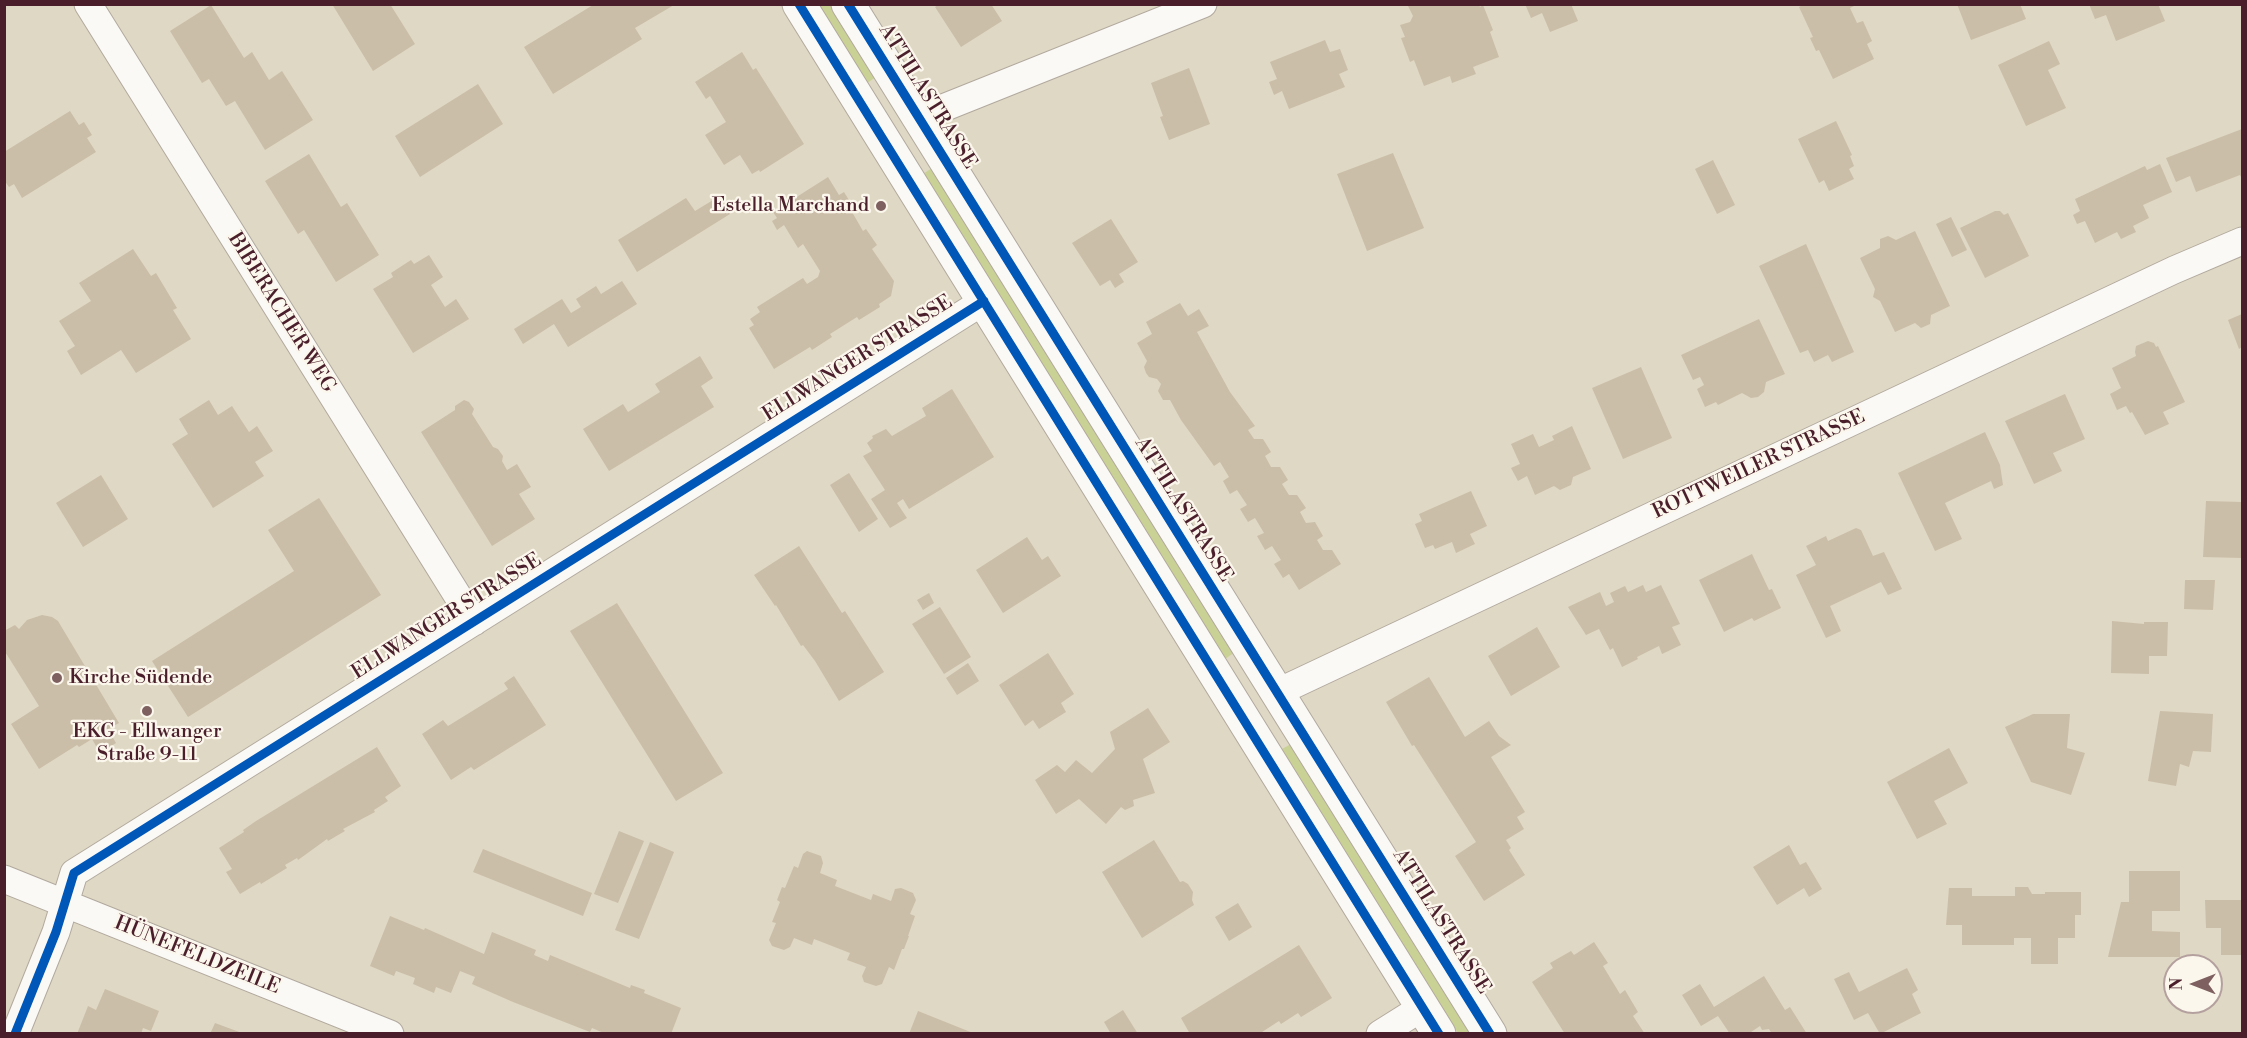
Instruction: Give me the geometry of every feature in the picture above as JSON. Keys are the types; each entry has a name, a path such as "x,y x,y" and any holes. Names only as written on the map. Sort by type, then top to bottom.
{"main road":[{"path":"799,4 1431,1020"},
{"name":"ATTILASTRASSE","path":"848,4 1490,1034"},
{"name":"ATTILASTRASSE","path":"883,140 918,118"},
{"path":"1241,715 1276,693"}],"street":[{"name":"BIBERACHER WEG","path":"88,4 474,622"},
{"path":"918,118 1203,4"},
{"name":"ROTTWEILER STRASSE","path":"1276,693 2174,270 2242,241"},
{"name":"ELLWANGER STRASSE","path":"15,1034 56,932 74,873 984,302"},
{"name":"HÜNEFELDZEILE","path":"4,879 390,1034"},
{"path":"1380,1034 1431,1020"}],"green space":[{"path":"818,5 831,5 876,77 867,83"},
{"path":"932,168 1235,652 1225,659 923,174"},
{"path":"1291,744 1471,1033 1458,1033 1282,749"}],"building":[{"path":"332,4 390,4 415,44 373,71"},
{"path":"939,4 991,4 1002,21 961,47 935,7"},
{"path":"1411,4 1479,4 1480,7 1483,5 1493,30 1490,32 1499,57 1473,67 1476,74 1452,83 1450,76 1424,86 1414,60 1410,62 1401,38 1405,37 1400,25 1410,22 1413,16 1408,6"},
{"path":"1525,4 1571,4 1578,21 1550,32 1542,13 1531,18"},
{"path":"1804,4 1858,4 1850,8 1857,23 1863,21 1872,41 1867,44 1874,59 1833,79 1819,50 1816,51 1810,38 1813,37 1799,7"},
{"path":"1957,4 2020,4 2026,19 1971,40"},
{"path":"2089,4 2158,4 2165,21 2116,41 2106,15 2095,19"},
{"path":"211,5 244,58 252,52 269,80 282,71 313,120 265,150 235,101 226,106 209,79 202,83 170,31"},
{"path":"593,5 674,5 635,28 642,39 553,94 524,47"},
{"path":"1325,40 1330,52 1340,49 1348,70 1339,74 1345,87 1289,109 1282,91 1274,95 1269,82 1277,79 1270,62"},
{"path":"2049,41 2060,64 2048,70 2066,108 2026,126 1998,65"},
{"path":"742,52 753,70 756,68 804,144 760,172 759,170 752,174 740,155 724,165 705,135 726,122 710,96 706,99 695,82"},
{"path":"1189,68 1210,124 1169,140 1151,83"},
{"path":"478,84 503,124 420,177 395,136"},
{"path":"70,111 79,125 84,122 92,135 87,138 96,152 22,198 14,184 9,187 4,180 4,152"},
{"path":"1836,121 1852,155 1850,156 1854,166 1849,169 1854,179 1829,191 1824,180 1819,183 1798,139"},
{"path":"2242,129 2242,179 2240,175 2196,192 2190,176 2176,182 2166,158"},
{"path":"1393,153 1424,228 1367,251 1337,174"},
{"path":"309,154 341,207 347,203 379,255 336,282 304,230 298,234 265,181"},
{"path":"1713,160 1735,205 1717,214 1695,169"},
{"path":"2160,164 2172,192 2143,205 2149,218 2133,226 2136,232 2121,239 2117,232 2095,243 2085,221 2077,224 2073,215 2080,211 2075,199 2145,166 2147,170"},
{"path":"828,177 839,195 844,192 855,210 852,212 863,231 866,229 877,245 872,249 894,281 891,296 879,304 880,307 859,320 857,317 830,334 832,337 812,350 810,347 774,369 749,328 754,325 750,319 760,312 757,307 803,278 807,284 818,277 820,271 803,244 798,248 784,225 777,230 772,221 777,218 773,212"},
{"path":"718,197 730,214 637,272 618,240 686,198 695,211"},
{"path":"1995,211 2000,211 2004,215 2008,213 2029,256 1985,278 1960,228"},
{"path":"1951,217 1967,250 1952,257 1936,224"},
{"path":"1111,219 1138,262 1119,274 1124,282 1115,288 1110,280 1100,286 1072,243"},
{"path":"1915,231 1950,306 1931,315 1930,324 1921,328 1915,323 1895,332 1880,301 1873,297 1875,289 1860,258 1880,248 1880,239 1888,236 1896,240"},
{"path":"1806,244 1854,352 1832,362 1828,355 1814,362 1808,350 1800,353 1759,266"},
{"path":"133,249 151,276 156,273 177,308 173,310 191,339 136,373 121,350 81,375 67,351 75,346 59,321 91,301 79,283"},
{"path":"429,255 443,277 431,285 445,307 456,299 469,319 413,353 373,289 393,277 391,273 411,260 414,264"},
{"path":"622,281 637,304 568,347 554,324 523,344 514,329 562,299 571,313 581,307 576,299 596,286 601,294"},
{"path":"1180,303 1188,316 1199,309 1209,326 1197,332 1230,392 1255,426 1248,430 1254,439 1263,439 1271,452 1265,456 1271,467 1280,467 1288,480 1282,484 1289,495 1297,495 1306,508 1300,512 1306,523 1315,522 1323,536 1317,540 1323,550 1332,550 1341,564 1299,590 1289,574 1283,578 1274,564 1281,560 1272,546 1265,550 1257,536 1264,533 1255,518 1248,522 1240,509 1247,505 1237,490 1230,494 1223,481 1229,477 1220,462 1214,466 1181,420 1170,400 1163,400 1158,391 1161,384 1146,373 1144,367 1147,361 1137,343 1152,334 1146,322"},
{"path":"2242,314 2242,347 2239,349 2228,320"},
{"path":"1759,319 1785,374 1766,382 1764,392 1758,397 1751,398 1742,393 1718,405 1716,402 1705,407 1697,389 1704,385 1700,377 1693,380 1681,355"},
{"path":"2148,341 2158,346 2185,402 2163,412 2169,424 2145,435 2126,406 2117,410 2110,394 2121,388 2112,368 2136,356 2136,346"},
{"path":"700,356 713,378 701,386 714,407 609,471 583,429 623,404 628,412 660,392 655,384"},
{"path":"1641,367 1672,438 1623,459 1592,388"},
{"path":"952,389 994,457 909,509 903,499 897,503 907,518 890,528 871,499 885,490 863,456 872,451 867,443 873,438 872,436 886,429 892,436 926,416 922,408"},
{"path":"2065,394 2085,439 2053,453 2062,471 2034,484 2005,421"},
{"path":"209,400 218,415 232,406 249,432 257,426 273,451 255,462 264,476 213,508 172,444 188,434 179,419"},
{"path":"464,400 469,402 474,409 472,414 493,447 498,449 503,456 502,461 507,470 517,464 531,487 519,494 535,519 492,546 421,432 455,410 455,406"},
{"path":"1572,426 1591,469 1573,477 1571,485 1560,490 1554,486 1535,495 1527,476 1518,481 1511,468 1520,464 1511,444 1533,434 1539,447 1554,440 1552,436"},
{"path":"1985,432 2000,465 2003,485 1994,489 1991,481 1945,503 1962,539 1935,551 1898,473"},
{"path":"849,473 878,519 859,532 830,485"},
{"path":"101,475 128,519 83,547 56,503"},
{"path":"1471,491 1487,526 1470,534 1475,544 1456,553 1452,542 1435,549 1433,545 1425,548 1415,524 1422,521 1419,514"},
{"path":"319,498 381,595 188,717 152,661 294,571 268,530"},
{"path":"2206,501 2242,502 2242,558 2203,557"},
{"path":"1856,528 1861,530 1873,556 1884,552 1902,589 1888,595 1881,582 1830,606 1841,631 1826,638 1796,575 1816,565 1806,546 1826,536 1828,541"},
{"path":"1027,537 1042,560 1048,556 1061,576 1003,613 976,570"},
{"path":"799,546 842,613 845,611 884,672 839,701 815,661 803,645 801,646 754,575"},
{"path":"1752,554 1769,590 1772,589 1781,608 1754,621 1752,618 1724,632 1699,580"},
{"path":"2185,580 2215,580 2213,610 2184,609"},
{"path":"1643,585 1646,592 1661,585 1680,624 1672,627 1681,645 1662,654 1659,646 1622,667 1613,648 1610,650 1599,629 1586,635 1568,607 1600,592 1606,606 1614,602 1610,593 1625,586 1628,592"},
{"path":"929,593 934,603 923,610 917,600"},
{"path":"617,603 723,773 676,801 570,631"},
{"path":"940,607 971,657 944,674 912,624"},
{"name":"Kirche Südende","path":"42,615 58,621 119,723 108,729 116,743 100,753 92,739 79,747 77,745 39,769 11,724 39,706 4,650 4,631 15,625 19,629 27,620"},
{"path":"2112,621 2144,624 2144,622 2168,622 2167,656 2149,656 2149,674 2111,673"},
{"path":"1537,627 1560,667 1511,696 1488,656"},
{"path":"1048,653 1074,694 1061,703 1066,712 1039,729 1033,720 1025,726 999,685"},
{"path":"968,663 979,681 957,695 946,678"},
{"path":"514,676 546,725 474,770 471,767 451,780 422,734 443,720 448,726 508,689 504,683"},
{"path":"1429,677 1465,737 1489,721 1499,736 1511,745 1491,757 1525,812 1517,817 1524,829 1506,840 1511,848 1509,850 1525,875 1484,901 1455,856 1476,842 1414,745 1412,746 1386,702"},
{"path":"1148,708 1170,742 1143,759 1155,793 1133,800 1134,806 1125,810 1121,807 1106,824 1079,799 1056,814 1035,780 1057,765 1065,772 1076,760 1092,773 1115,749 1110,732"},
{"path":"2160,711 2213,714 2211,752 2193,751 2189,767 2180,764 2176,786 2148,781"},
{"path":"2033,714 2070,714 2067,748 2085,753 2071,795 2031,782 2005,727"},
{"path":"377,747 401,786 385,797 388,801 374,810 375,812 343,829 345,831 328,841 327,839 298,860 297,858 285,865 287,868 240,894 226,872 232,869 219,848 244,832 243,830 256,821"},
{"path":"1949,748 1968,783 1934,801 1947,824 1917,839 1887,782"},
{"path":"619,831 644,841 618,903 594,894"},
{"path":"1154,840 1180,882 1188,884 1193,892 1194,905 1142,938 1102,872"},
{"path":"650,842 674,852 639,939 615,930"},
{"path":"1789,845 1800,865 1806,862 1822,889 1809,897 1804,888 1777,905 1753,867"},
{"path":"483,849 592,893 583,916 473,872"},
{"path":"807,851 821,856 823,863 820,873 837,880 835,886 871,900 873,894 891,901 895,889 901,888 913,893 916,900 910,914 915,916 909,936 894,970 889,967 882,984 876,986 864,982 862,976 866,967 847,960 850,953 814,939 812,945 794,938 790,947 784,950 772,946 769,940 776,923 772,922 780,902 777,900 794,866 798,868 803,854"},
{"path":"2129,871 2180,871 2180,911 2152,911 2152,931 2180,932 2180,954 2163,954 2163,957 2108,957 2121,902 2129,902"},
{"path":"2015,887 2028,887 2032,894 2081,892 2081,915 2075,915 2075,938 2058,938 2058,964 2031,964 2031,938 2014,938 2014,945 1962,945 1962,925 1946,925 1949,888 1972,888 1972,896 2015,896"},
{"path":"2205,900 2241,900 2242,955 2221,954 2221,928 2206,928"},
{"path":"1238,903 1252,927 1229,941 1215,917"},
{"path":"390,916 424,930 425,928 484,954 492,932 536,950 534,955 548,961 550,955 630,988 631,985 645,990 644,993 681,1008 671,1034 606,1034 592,1028 590,1032 513,1002 472,984 475,977 460,971 451,993 436,987 434,993 413,984 415,978 396,971 394,976 370,966"},
{"path":"1594,942 1608,963 1603,966 1620,994 1625,990 1638,1012 1633,1016 1645,1034 1565,1034 1532,982 1553,968 1550,963 1571,951 1574,955"},
{"path":"1299,945 1332,998 1301,1017 1298,1013 1281,1024 1279,1021 1259,1034 1190,1034 1181,1018"},
{"path":"1907,968 1918,990 1912,994 1921,1013 1880,1034 1868,1013 1854,1020 1834,979 1849,972 1859,992"},
{"path":"1764,976 1785,1010 1790,1007 1807,1034 1772,1034 1769,1029 1762,1030 1760,1026 1748,1034 1730,1034 1718,1016 1701,1026 1682,995 1700,984 1714,1007"},
{"path":"105,989 159,1011 151,1031 143,1028 141,1034 77,1034 88,1006 96,1010"},
{"path":"1123,1010 1138,1034 1111,1034 1104,1022"},
{"path":"918,1011 973,1033 973,1034 909,1034"},
{"path":"215,1023 242,1033 242,1034 210,1034"}],"cycle path":[{"path":"799,4 1439,1034"},
{"path":"848,4 1490,1034"},
{"path":"15,1034 56,932 74,873 984,301"}],"place":[{"name":"Estella Marchand","path":"881,206"},
{"name":"Kirche Südende","path":"57,678"},
{"name":"EKG - Ellwanger Straße 9-11","path":"147,711"}]}
